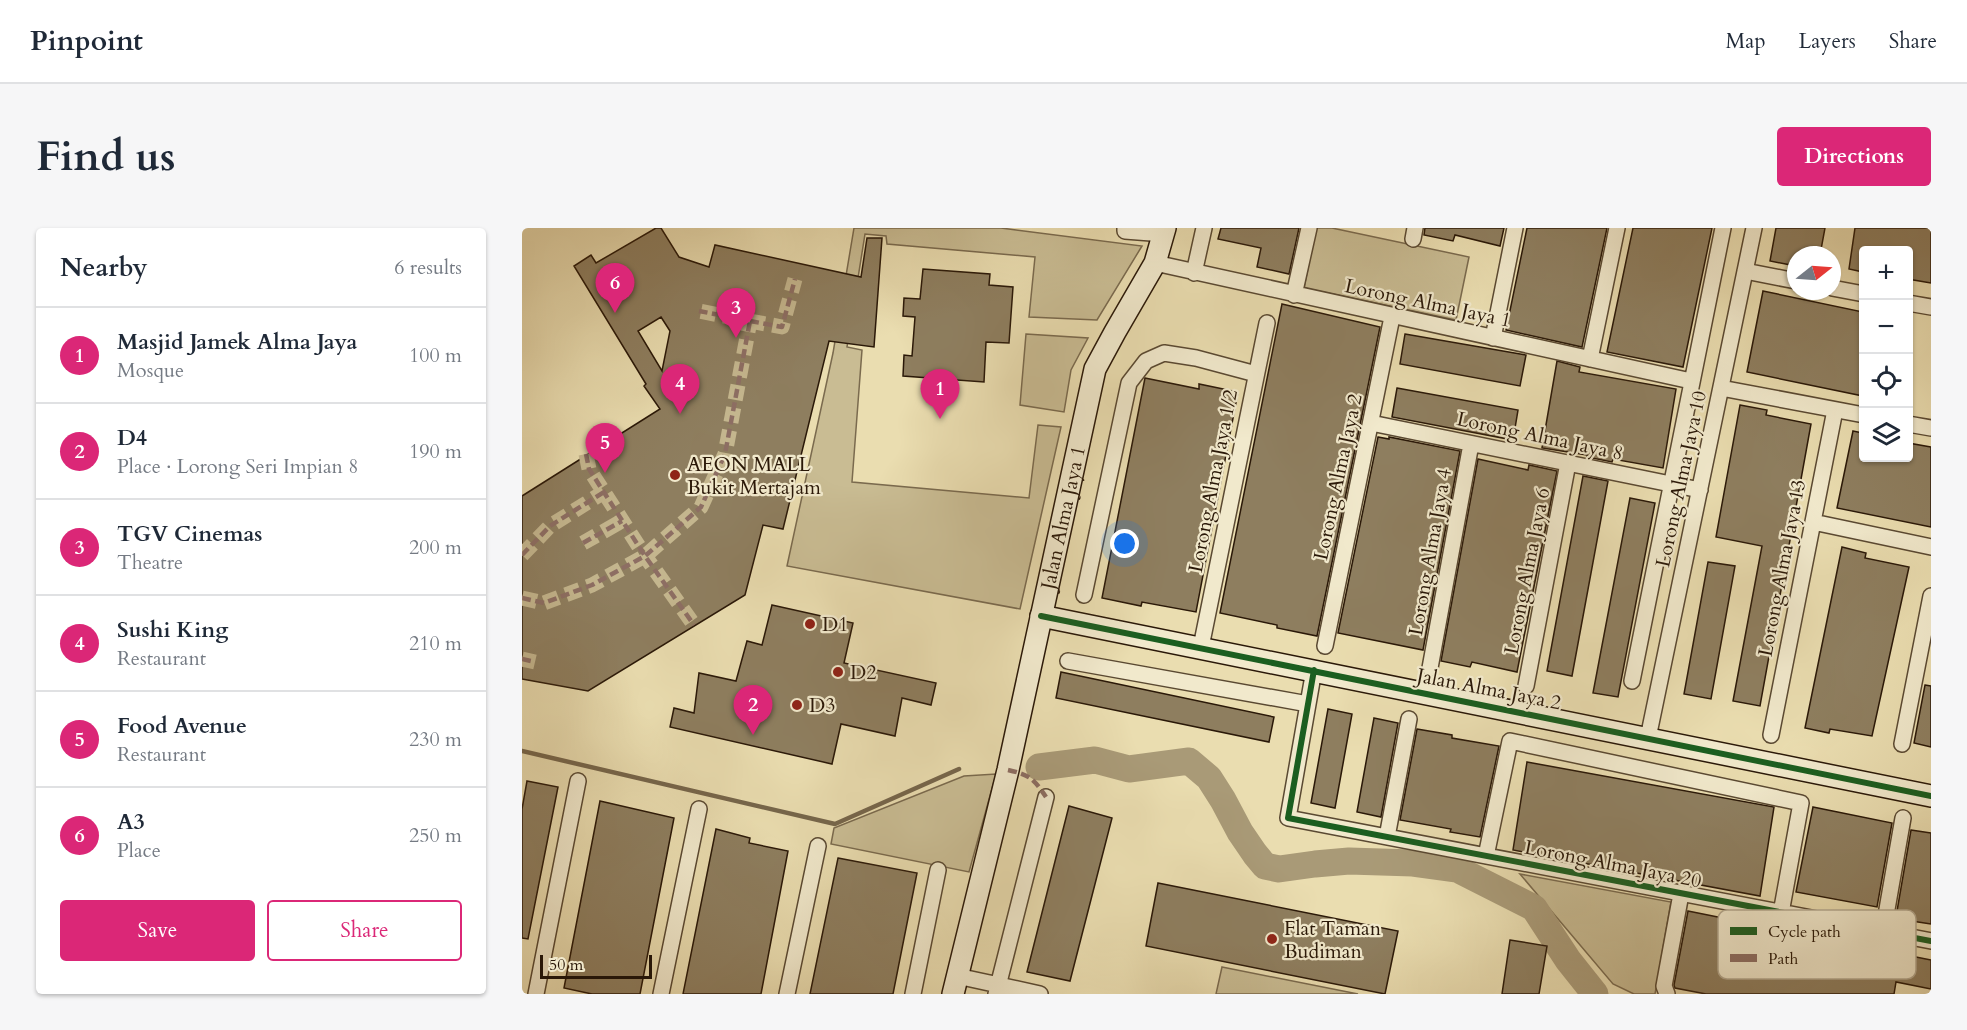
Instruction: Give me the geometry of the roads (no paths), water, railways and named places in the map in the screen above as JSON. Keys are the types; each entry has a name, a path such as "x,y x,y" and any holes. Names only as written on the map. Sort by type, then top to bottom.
{"street":[{"path":"1125,228 1125,231 1164,231"},
{"path":"1194,273 1204,228"},
{"path":"1294,295 1309,228"},
{"path":"1493,338 1515,228"},
{"path":"1590,359 1617,228"},
{"name":"Lorong Alma Jaya 10","path":"1632,681 1723,228"},
{"name":"Lorong Alma Jaya 10","path":"1648,738 1754,228"},
{"name":"Jalan Alma Jaya 1","path":"955,985 1008,770 1095,369 1155,263 1164,231"},
{"name":"Lorong Alma Jaya 1","path":"1155,263 1691,381"},
{"path":"1745,271 1787,279"},
{"path":"1841,290 1859,293"},
{"path":"1913,304 1931,307"},
{"name":"Lorong Alma Jaya 2","path":"1324,646 1392,317"},
{"name":"Lorong Alma Jaya 1/2","path":"1201,647 1267,323"},
{"path":"1084,595 1129,383 1146,361 1164,353 1196,358 1256,374"},
{"path":"1721,388 1859,414"},
{"name":"Lorong Alma Jaya 13","path":"1771,735 1835,410"},
{"name":"Lorong Alma Jaya 8","path":"1371,423 1700,490"},
{"path":"1913,425 1931,428"},
{"name":"Lorong Alma Jaya 4","path":"1430,668 1471,444"},
{"name":"Lorong Alma Jaya 6","path":"1526,686 1568,464"},
{"path":"1812,522 1931,547"},
{"path":"1902,744 1931,596"},
{"name":"Jalan Alma Jaya 2","path":"1041,616 1931,796"},
{"path":"1068,661 1308,704 1314,670"},
{"name":"Lorong Alma Jaya 20","path":"1308,704 1288,818 1765,910"},
{"path":"1387,837 1409,718"},
{"path":"1486,856 1510,741 1801,803 1782,910"},
{"path":"536,994 578,780"},
{"path":"997,990 1046,797"},
{"path":"661,994 699,809"},
{"path":"1887,910 1903,818"},
{"path":"787,994 818,846"},
{"path":"913,994 938,870"},
{"path":"1667,994 1664,986 1681,894"},
{"name":"Lorong Alma Jaya 20","path":"1916,938 1931,941"},
{"path":"955,985 1040,994"}],"waterway":[{"path":"522,751 835,824 959,769"},
{"path":"1039,767 1095,760 1129,769 1189,761 1209,778 1240,832 1265,866 1279,869 1349,861 1413,863 1457,869 1534,908 1568,960 1595,994"}],"tunnel":[{"path":"750,321 782,327 795,279"},
{"path":"522,598 544,603 592,585 645,556 701,507 725,454 750,321 699,311"},
{"path":"586,454 589,469 645,556 694,625"},
{"path":"522,555 550,526 604,492"},
{"path":"583,543 622,521"},
{"path":"522,659 535,662"}],"place":[{"name":"A3","path":"615,313"},
{"name":"TGV Cinemas","path":"736,338"},
{"name":"Sushi King","path":"680,414"},
{"name":"Masjid Jamek Alma Jaya","path":"940,419"},
{"name":"Food Avenue","path":"605,473"},
{"name":"AEON MALL Bukit Mertajam","path":"675,475"},
{"name":"D1","path":"810,624"},
{"name":"D2","path":"838,672"},
{"name":"D3","path":"797,705"},
{"name":"D4","path":"753,735"},
{"name":"Flat Taman Budiman","path":"1272,939"}]}
